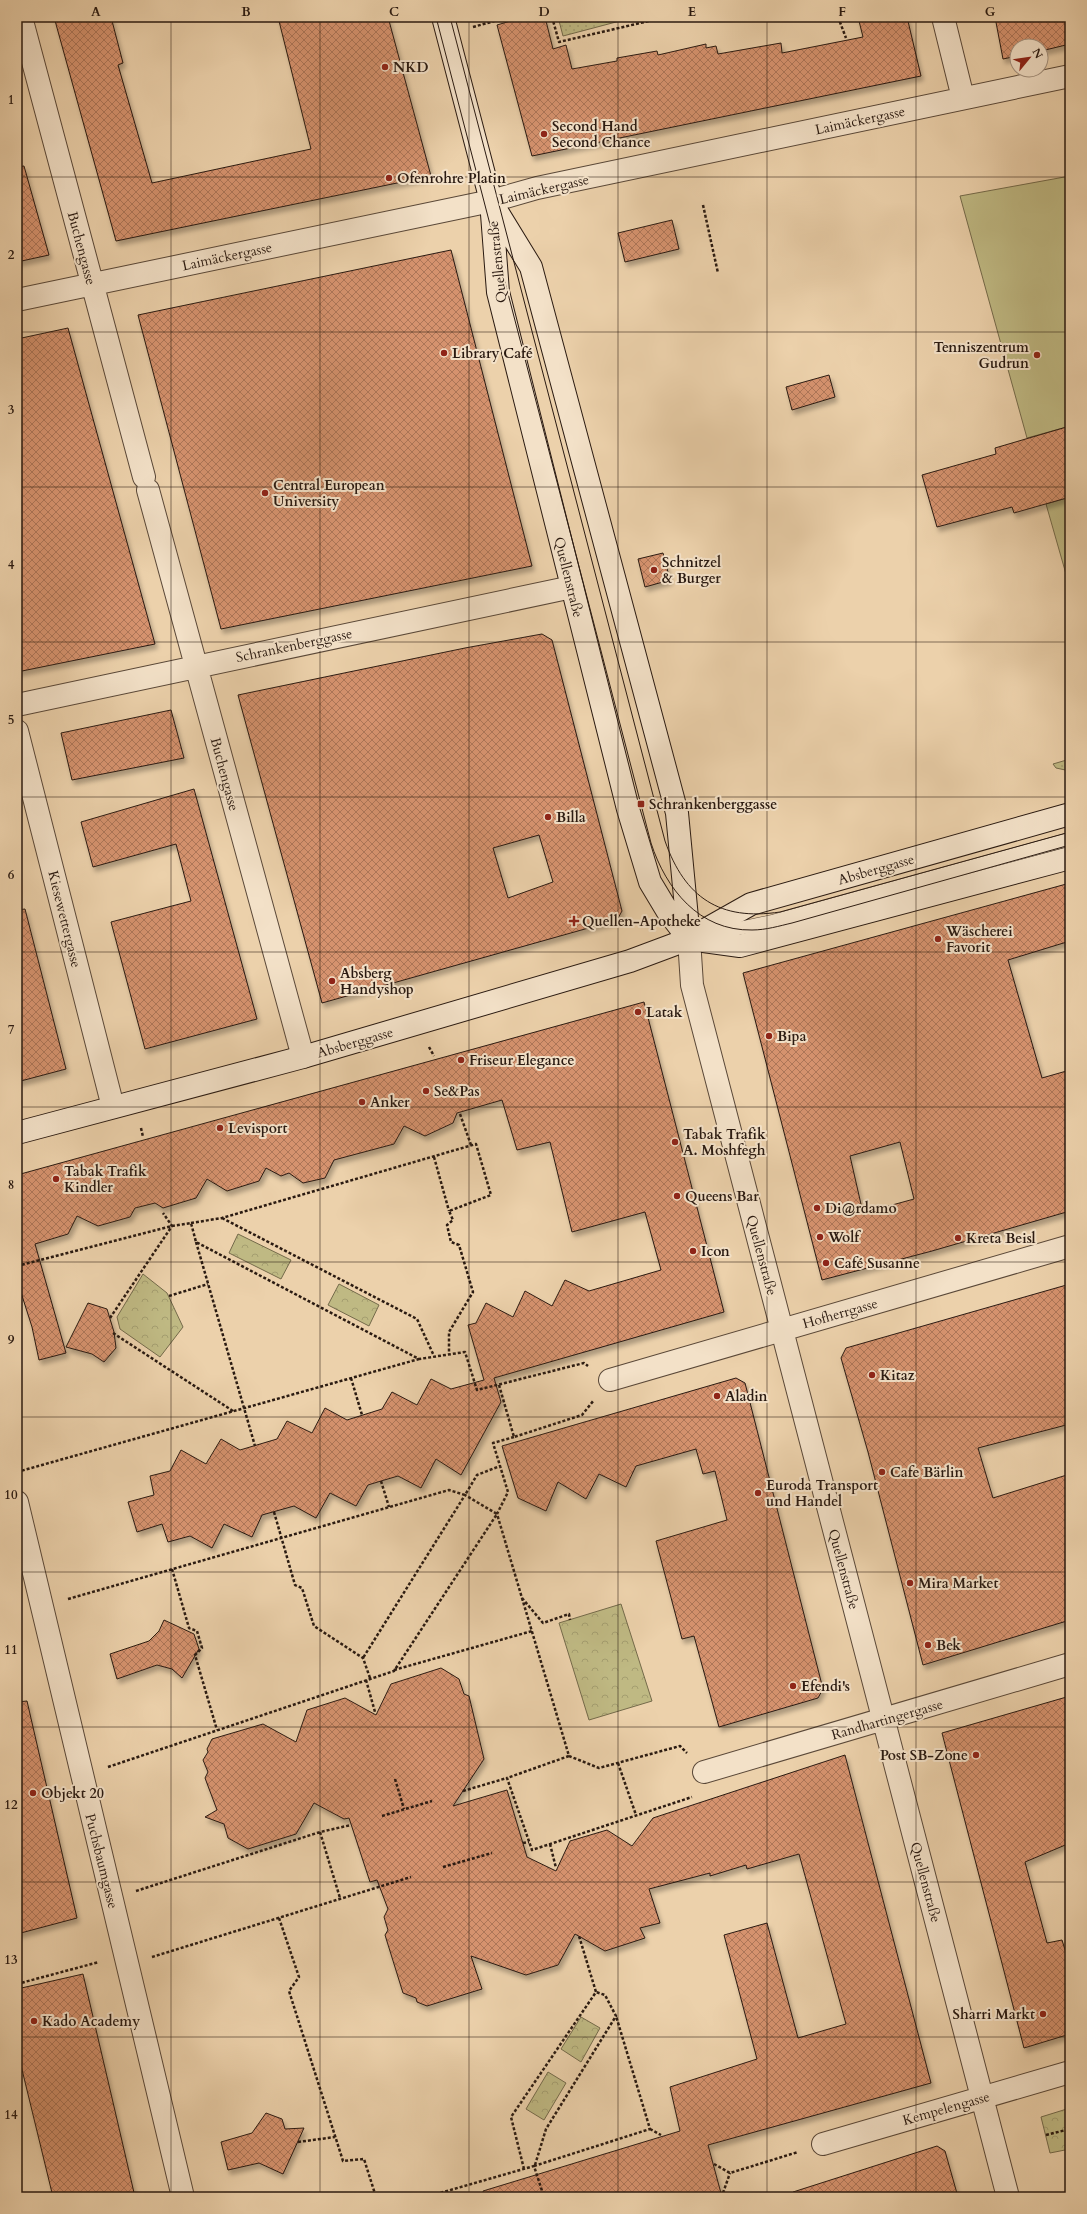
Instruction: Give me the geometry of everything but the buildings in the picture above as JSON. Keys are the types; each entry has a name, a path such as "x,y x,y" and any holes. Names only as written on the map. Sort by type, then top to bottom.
{"street":[{"name":"Buchengasse","path":"21,17 91,284 303,1057"},
{"path":"944,17 963,98"},
{"name":"Quellenstraße","path":"445,26 491,201 498,292 628,809 650,882 668,912 689,939"},
{"name":"Laimäckergasse","path":"17,300 491,201 538,188 1070,76"},
{"name":"Quellenstraße","path":"491,201 531,267 677,813 692,985 1008,2197"},
{"name":"Schrankenberggasse","path":"17,705 572,587"},
{"name":"Kiesewettergasse","path":"17,731 113,1107"},
{"name":"Absberggasse","path":"17,1133 303,1057 630,961 689,939 751,904 1070,814"},
{"name":"Absberggasse","path":"689,939 740,946 1070,858"},
{"name":"Hofherrgasse","path":"610,1380 1070,1246"},
{"name":"Puchsbaumgasse","path":"17,1502 81,1776 183,2197"},
{"name":"Randhartingergasse","path":"704,1772 1070,1664"},
{"name":"Kempelengasse","path":"822,2144 1070,2072"}],"lane":[{"name":"Absberggasse","path":"689,939 774,921 1070,839"}],"path":[{"path":"445,26 509,17"},
{"path":"552,17 559,42 666,17"},
{"path":"838,17 846,38"},
{"path":"703,205 718,273"},
{"path":"460,1114 471,1146"},
{"path":"17,1266 172,1226 222,1218 476,1144 491,1195 450,1211"},
{"path":"434,1157 453,1220 447,1225 451,1242 459,1245 473,1292 449,1332 449,1354"},
{"path":"163,1213 172,1226"},
{"path":"222,1218 417,1319 434,1356"},
{"path":"191,1224 255,1446"},
{"path":"110,1318 172,1226"},
{"path":"196,1242 419,1358"},
{"path":"168,1296 208,1284"},
{"path":"113,1333 233,1411"},
{"path":"17,1472 419,1358 465,1352 477,1390 584,1363 610,1380 582,1415 493,1443 508,1492 497,1514 394,1671"},
{"path":"351,1378 362,1415"},
{"path":"499,1385 505,1411 514,1437"},
{"path":"363,1658 477,1475 500,1466"},
{"path":"381,1481 389,1507"},
{"path":"41,1607 449,1490 465,1495 497,1514 568,1756"},
{"path":"274,1512 295,1585 302,1588 314,1626 363,1658 370,1678"},
{"path":"172,1569 189,1628 197,1631 202,1648 195,1655 217,1730"},
{"path":"521,1596 542,1624 569,1614 570,1620"},
{"path":"81,1776 370,1678 532,1631"},
{"path":"366,1680 375,1712"},
{"path":"462,1791 507,1778 568,1756 599,1768 680,1746 704,1772 696,1795 532,1850 507,1778"},
{"path":"618,1763 636,1815"},
{"path":"395,1779 404,1809"},
{"path":"382,1816 432,1801"},
{"path":"111,1899 320,1832 351,1825"},
{"path":"320,1832 340,1898"},
{"path":"523,1843 529,1842"},
{"path":"550,1844 556,1868"},
{"path":"443,1867 492,1853"},
{"path":"17,1984 126,1960 279,1918 411,1877"},
{"path":"279,1918 299,1977 289,1991 335,2138 343,2161 364,2159 376,2197"},
{"path":"579,1936 596,1992"},
{"path":"596,1992 605,1995 616,2016 650,2129 660,2135"},
{"path":"524,2169 511,2117 596,1992"},
{"path":"544,2197 534,2166 546,2129 616,2016"},
{"path":"1046,2135 1070,2128"},
{"path":"426,2197 534,2166 650,2129"},
{"path":"298,2142 335,2138"},
{"path":"714,2164 730,2173 822,2144"},
{"path":"723,2193 730,2173"}],"green space":[{"path":"558,17 635,17 563,36"},
{"name":"Tenniszentrum Gudrun","path":"1070,176 1070,426 1027,438 960,196"},
{"path":"1070,497 1070,588 1046,504"},
{"path":"1070,759 1070,771 1056,768 1053,764"},
{"path":"238,1234 291,1260 281,1279 229,1253"},
{"path":"143,1274 167,1293 183,1327 160,1357 120,1329 117,1317"},
{"path":"339,1284 379,1305 369,1326 328,1305"},
{"path":"621,1604 652,1701 589,1720 559,1623"},
{"path":"581,2017 600,2028 581,2062 561,2049"},
{"path":"548,2072 566,2083 544,2120 526,2109"},
{"path":"1070,2108 1070,2149 1050,2153 1041,2117"}],"tram line":[{"path":"436,17 651,843 657,860 676,891 687,904 701,915 716,923 733,928 752,930 772,928 1070,845"},
{"path":"450,17 665,841 673,861 683,877 694,891 723,909 740,913 759,914 780,912 1070,832"}],"place":[{"name":"NKD","path":"385,67"},
{"name":"Second Hand Second Chance","path":"544,134"},
{"name":"Ofenrohre Platin","path":"389,178"},
{"name":"Library Café","path":"444,353"},
{"name":"Tenniszentrum Gudrun","path":"1037,355"},
{"name":"Central European University","path":"265,493"},
{"name":"Schnitzel & Burger","path":"654,570"},
{"name":"Schrankenberggasse","path":"641,804"},
{"name":"Billa","path":"548,817"},
{"name":"Quellen-Apotheke","path":"574,921"},
{"name":"Wäscherei Favorit","path":"938,939"},
{"name":"Absberg Handyshop","path":"332,981"},
{"name":"Latak","path":"638,1012"},
{"name":"Bipa","path":"769,1036"},
{"name":"Friseur Elegance","path":"461,1060"},
{"name":"Se&Pas","path":"426,1091"},
{"name":"Anker","path":"362,1102"},
{"name":"Levisport","path":"220,1128"},
{"name":"Tabak Trafik A. Moshfegh","path":"675,1142"},
{"name":"Tabak Trafik Kindler","path":"56,1179"},
{"name":"Queens Bar","path":"677,1196"},
{"name":"Di@rdamo","path":"817,1208"},
{"name":"Wolf","path":"820,1237"},
{"name":"Kreta Beisl","path":"958,1238"},
{"name":"Icon","path":"693,1251"},
{"name":"Café Susanne","path":"826,1263"},
{"name":"Kitaz","path":"872,1375"},
{"name":"Aladin","path":"717,1396"},
{"name":"Cafe Bärlin","path":"882,1472"},
{"name":"Euroda Transport und Handel","path":"758,1493"},
{"name":"Mira Market","path":"910,1583"},
{"name":"Bek","path":"928,1645"},
{"name":"Efendi's","path":"793,1686"},
{"name":"Post SB-Zone","path":"976,1755"},
{"name":"Objekt 20","path":"33,1793"},
{"name":"Sharri Markt","path":"1043,2014"},
{"name":"Kado Academy","path":"34,2021"}]}
